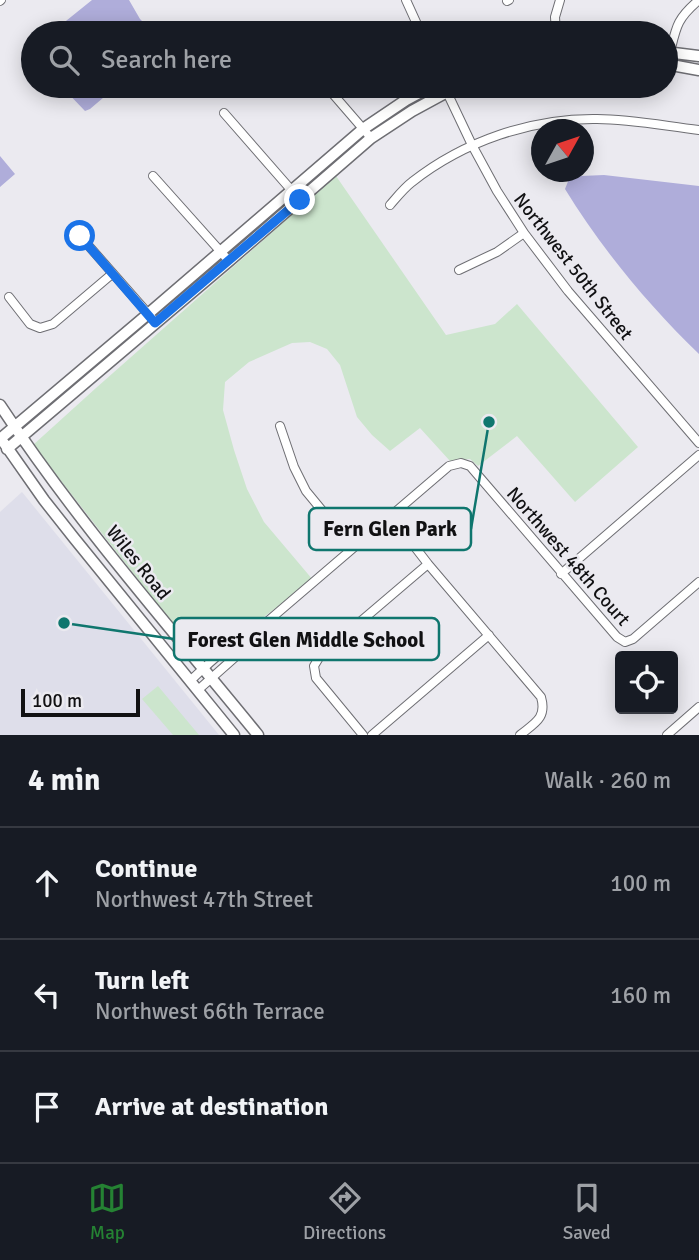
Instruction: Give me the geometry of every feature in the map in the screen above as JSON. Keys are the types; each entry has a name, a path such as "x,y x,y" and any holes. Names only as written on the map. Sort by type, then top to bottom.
{"street":[{"path":"406,0 416,21"},
{"path":"555,21 560,0"},
{"path":"678,21 699,0"},
{"path":"678,53 699,56"},
{"path":"678,66 699,69"},
{"path":"337,98 371,138"},
{"path":"0,438 229,261 363,128 410,98"},
{"path":"7,449 152,318 220,252 371,138 432,98"},
{"name":"Northwest 50th Street","path":"450,98 497,191 524,233 568,291 699,443"},
{"path":"224,113 296,195"},
{"path":"390,205 410,183 435,165 472,145 508,132 550,122 597,119 699,130"},
{"path":"153,176 229,261"},
{"path":"459,270 497,252 524,233"},
{"path":"80,236 152,318"},
{"path":"9,297 30,324 40,328 53,324 112,274"},
{"name":"Wiles Road","path":"0,405 84,521 258,735"},
{"path":"281,426 294,467 306,491 353,548"},
{"name":"Wiles Road","path":"0,438 67,528 234,735"},
{"path":"561,574 699,456"},
{"name":"Northwest 48th Court","path":"391,516 449,466 461,463 470,466 561,574 617,637 625,642 633,639 699,582"},
{"path":"194,686 203,669 268,621 391,516 428,564 541,697 544,707 542,717 520,735"},
{"path":"363,735 316,678 314,666 320,656 428,564"},
{"path":"194,686 211,678 260,635 268,621"},
{"path":"372,735 489,635"},
{"path":"667,735 699,708"}],"shaded area":[{"path":"22,492 219,735 0,735 0,512"}],"green space":[{"path":"336,176 446,335 495,324 517,304 638,447 575,502 517,436 478,466 470,459 450,461 420,428 390,451 357,417 340,365 327,349 310,342 292,343 249,362 225,382 223,410 234,450 247,489 264,522 313,580 217,652 200,659 33,445"},
{"path":"158,686 199,735 173,735 142,699"}],"water":[{"path":"92,0 129,0 142,21 66,21"},
{"path":"73,98 103,98 90,109 85,111"},
{"path":"0,156 15,174 0,187"},
{"path":"594,175 699,186 699,354 627,276 565,189 568,182 594,182"}],"place":[{"name":"Fern Glen Park","path":"489,422"},
{"name":"Forest Glen Middle School","path":"64,623"}],"route":[{"path":"80,236 155,323 300,200"}]}
